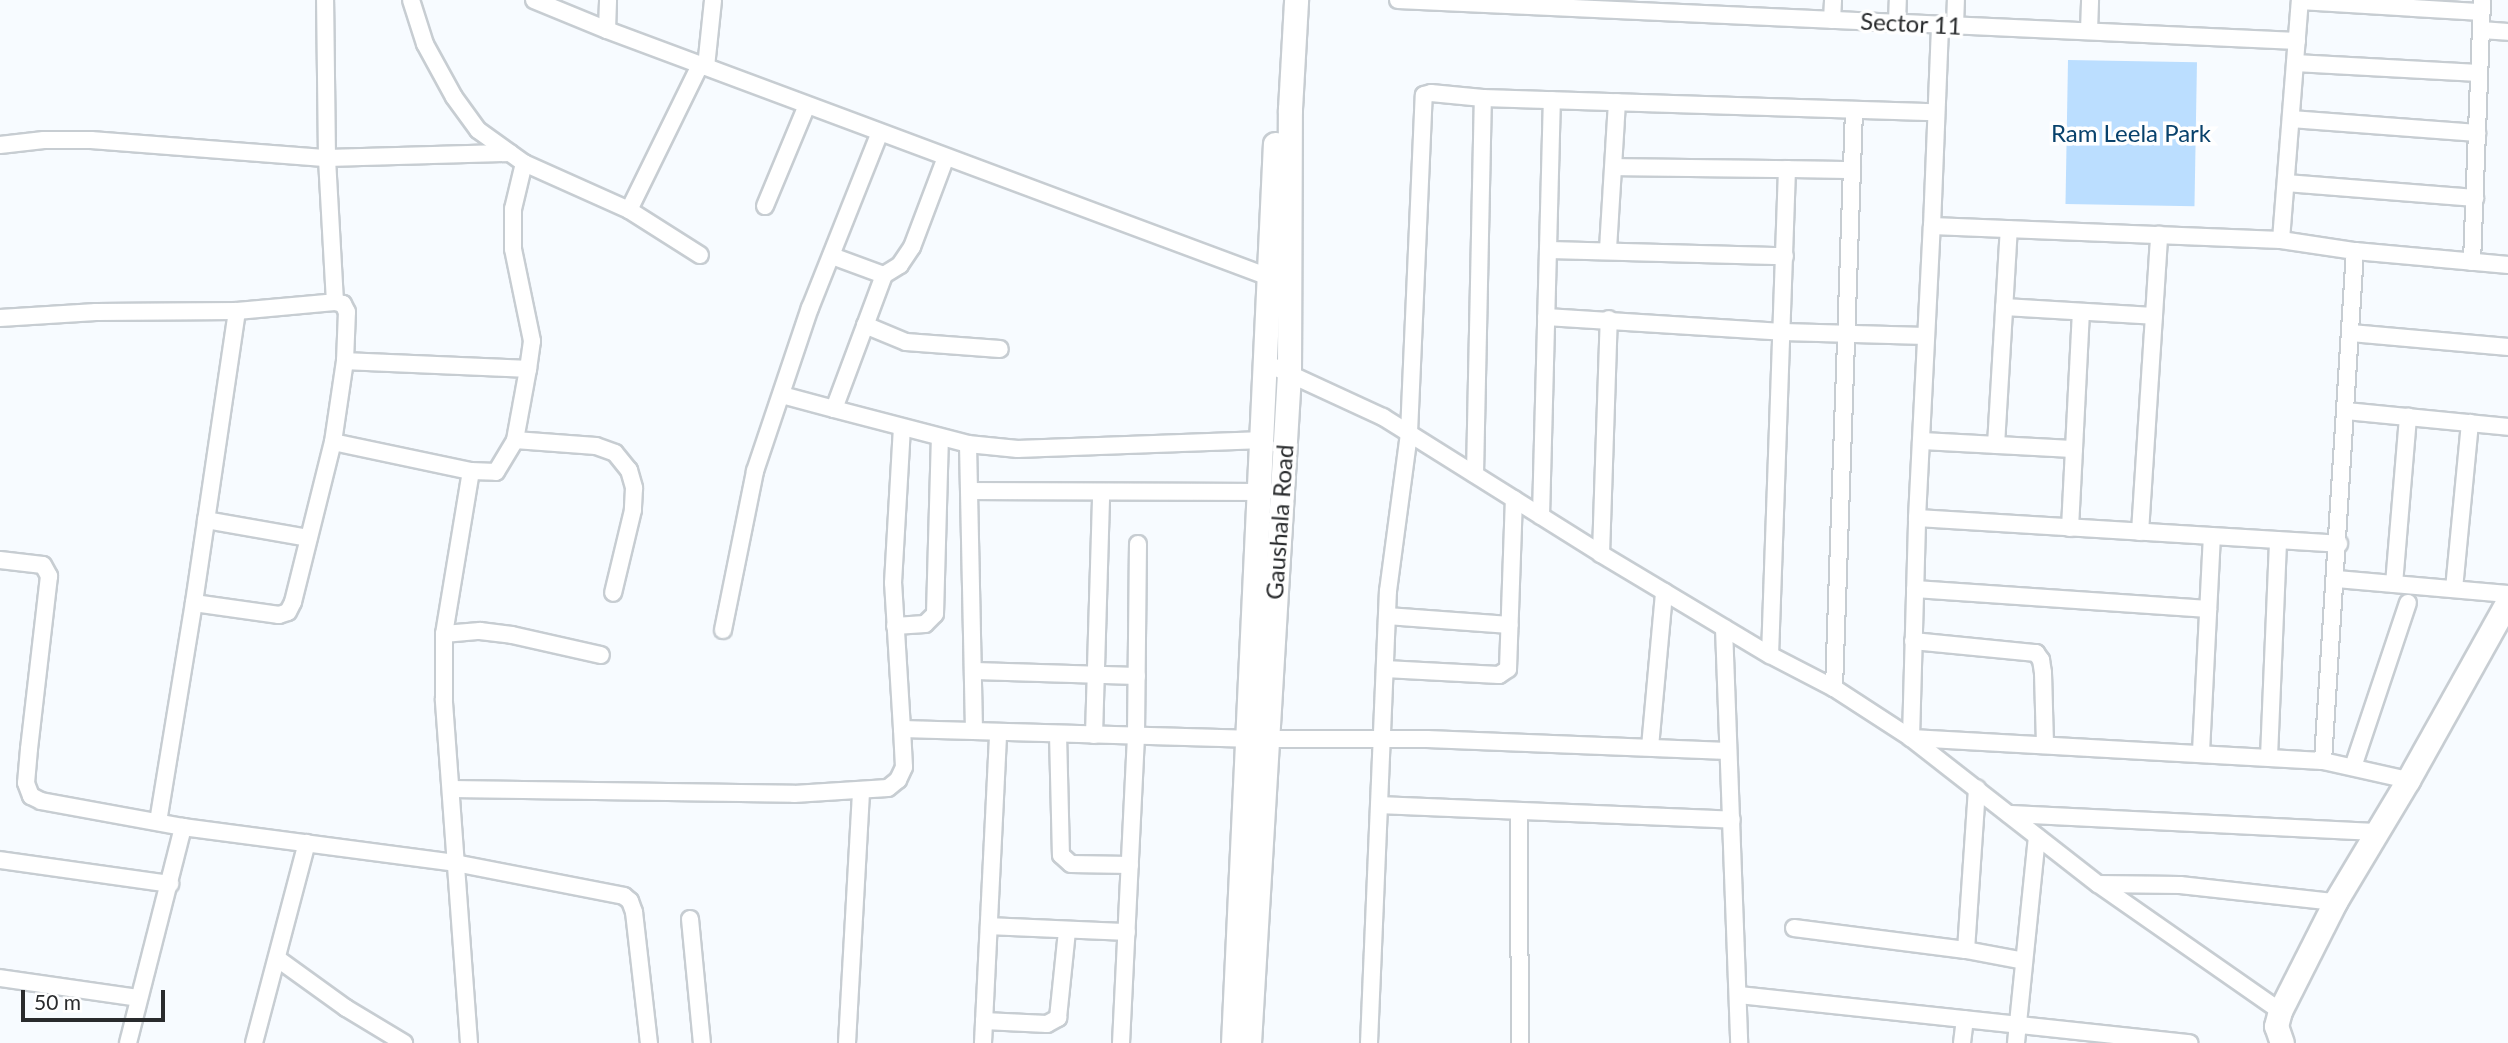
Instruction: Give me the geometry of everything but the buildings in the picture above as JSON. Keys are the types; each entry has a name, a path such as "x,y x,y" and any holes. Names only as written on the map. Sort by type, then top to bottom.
{"street":[{"path":"325,0 327,158 335,302"},
{"path":"411,0 425,44 454,97 478,130 524,163 629,210 700,255"},
{"path":"534,0 607,30 1280,281"},
{"path":"607,30 608,0"},
{"path":"629,210 703,66 713,0"},
{"name":"Gaushala Road","path":"1233,1043 1256,739 1289,373 1280,281 1281,0"},
{"name":"Gaushala Road","path":"1249,1043 1260,492 1266,363 1280,281 1296,0"},
{"name":"Sector 11","path":"1398,0 1650,6 1776,17 2297,41"},
{"path":"1776,17 1777,0"},
{"path":"1832,20 1833,0"},
{"path":"1897,23 1898,0"},
{"path":"1911,738 1917,518 1936,113 1947,25 1956,0"},
{"path":"2089,32 2090,0"},
{"path":"2281,240 2300,0 2482,6 2472,262"},
{"path":"2481,30 2508,32"},
{"path":"2295,63 2479,73"},
{"path":"1369,1043 1387,617 1409,433 1424,95 1431,93 1483,98 1936,113"},
{"path":"1475,474 1483,98"},
{"path":"1541,516 1552,100"},
{"path":"1608,249 1617,102"},
{"path":"765,206 807,105"},
{"path":"1834,688 1854,110"},
{"path":"2291,119 2477,133"},
{"path":"723,630 755,471 810,309 880,132"},
{"path":"0,145 44,140 91,140 327,158 510,153"},
{"path":"834,410 884,275 900,265 912,247 946,157"},
{"path":"332,442 471,471 496,472 515,440 532,341 513,249 513,209 524,163"},
{"path":"1614,167 1852,170"},
{"path":"1770,655 1787,169"},
{"path":"2286,183 2474,198"},
{"path":"1932,226 2281,240 2356,251 2508,265"},
{"path":"1996,445 2008,229"},
{"path":"2140,532 2159,235"},
{"path":"1548,250 1608,249 1785,256"},
{"path":"2323,761 2356,251"},
{"path":"832,256 884,275"},
{"path":"0,318 96,312 237,311 335,302 343,304 347,312 345,361 332,442 293,602 288,612 279,615 194,603"},
{"path":"2004,307 2154,316"},
{"path":"158,822 194,603 237,311"},
{"path":"2070,527 2081,312"},
{"path":"1546,317 1783,332 1926,336"},
{"path":"1601,554 1609,319"},
{"path":"865,325 906,342 1000,349"},
{"path":"2351,333 2508,347"},
{"path":"345,361 528,369"},
{"path":"1266,363 1383,416 1664,592 1770,655 1834,688 1911,738 2098,884 2280,1010"},
{"path":"782,395 940,438 1018,449 1263,440"},
{"path":"2346,411 2508,427"},
{"path":"2394,584 2407,417"},
{"path":"2454,589 2470,423"},
{"path":"451,789 794,794 888,788 898,780 904,767 895,626 894,544 902,429"},
{"path":"895,626 925,624 932,621 935,614 940,438"},
{"path":"515,440 596,446 615,453 629,470 634,488 633,510 613,593"},
{"path":"1921,441 2074,449"},
{"path":"968,444 975,671 974,731"},
{"path":"469,1043 444,699 444,634 471,471"},
{"path":"970,491 1260,492"},
{"path":"1094,735 1101,493"},
{"path":"1385,669 1499,675 1508,669 1514,499"},
{"path":"1917,518 2339,544"},
{"path":"206,520 308,538"},
{"path":"2201,752 2212,536"},
{"path":"2269,757 2278,540"},
{"path":"1121,1043 1136,734 1138,544"},
{"path":"0,560 43,565 49,576 26,783 31,796 41,801 183,827 455,863 624,896 630,901 649,1043"},
{"path":"2336,579 2508,594"},
{"path":"1915,589 2208,609"},
{"path":"1650,747 1664,592"},
{"path":"2282,1043 2277,1026 2280,1010 2335,902 2408,780 2508,601"},
{"path":"2353,767 2408,603"},
{"path":"1387,617 1510,625"},
{"path":"1724,628 1739,1043"},
{"path":"444,634 480,631 512,635 601,655"},
{"path":"1913,641 2036,653 2041,660 2043,673 2045,745"},
{"path":"975,671 1137,676"},
{"path":"902,729 1256,739 1382,738 1728,751"},
{"path":"983,1043 998,732"},
{"path":"1058,734 1061,855 1071,864 1130,864"},
{"path":"1911,738 2201,752 2323,761 2408,780"},
{"path":"1966,950 1977,788"},
{"path":"847,1043 861,790"},
{"path":"1380,805 1732,820"},
{"path":"1519,811 1520,1043"},
{"path":"2008,814 2378,832"},
{"path":"128,1043 183,827"},
{"path":"2016,1043 2037,837"},
{"path":"254,1043 307,843"},
{"path":"0,860 170,884"},
{"path":"2098,884 2180,885 2335,902"},
{"path":"690,919 702,1043"},
{"path":"989,926 1127,932"},
{"path":"1794,928 1966,950 2024,961"},
{"path":"984,1021 1047,1024 1058,1018 1067,931"},
{"path":"278,959 346,1008 404,1043"},
{"path":"0,978 139,998"},
{"path":"1739,995 2189,1043"},
{"path":"1962,1043 1965,1019"}],"green space":[{"name":"Ram Leela Park","path":"2068,60 2197,62 2194,206 2065,204"}]}
